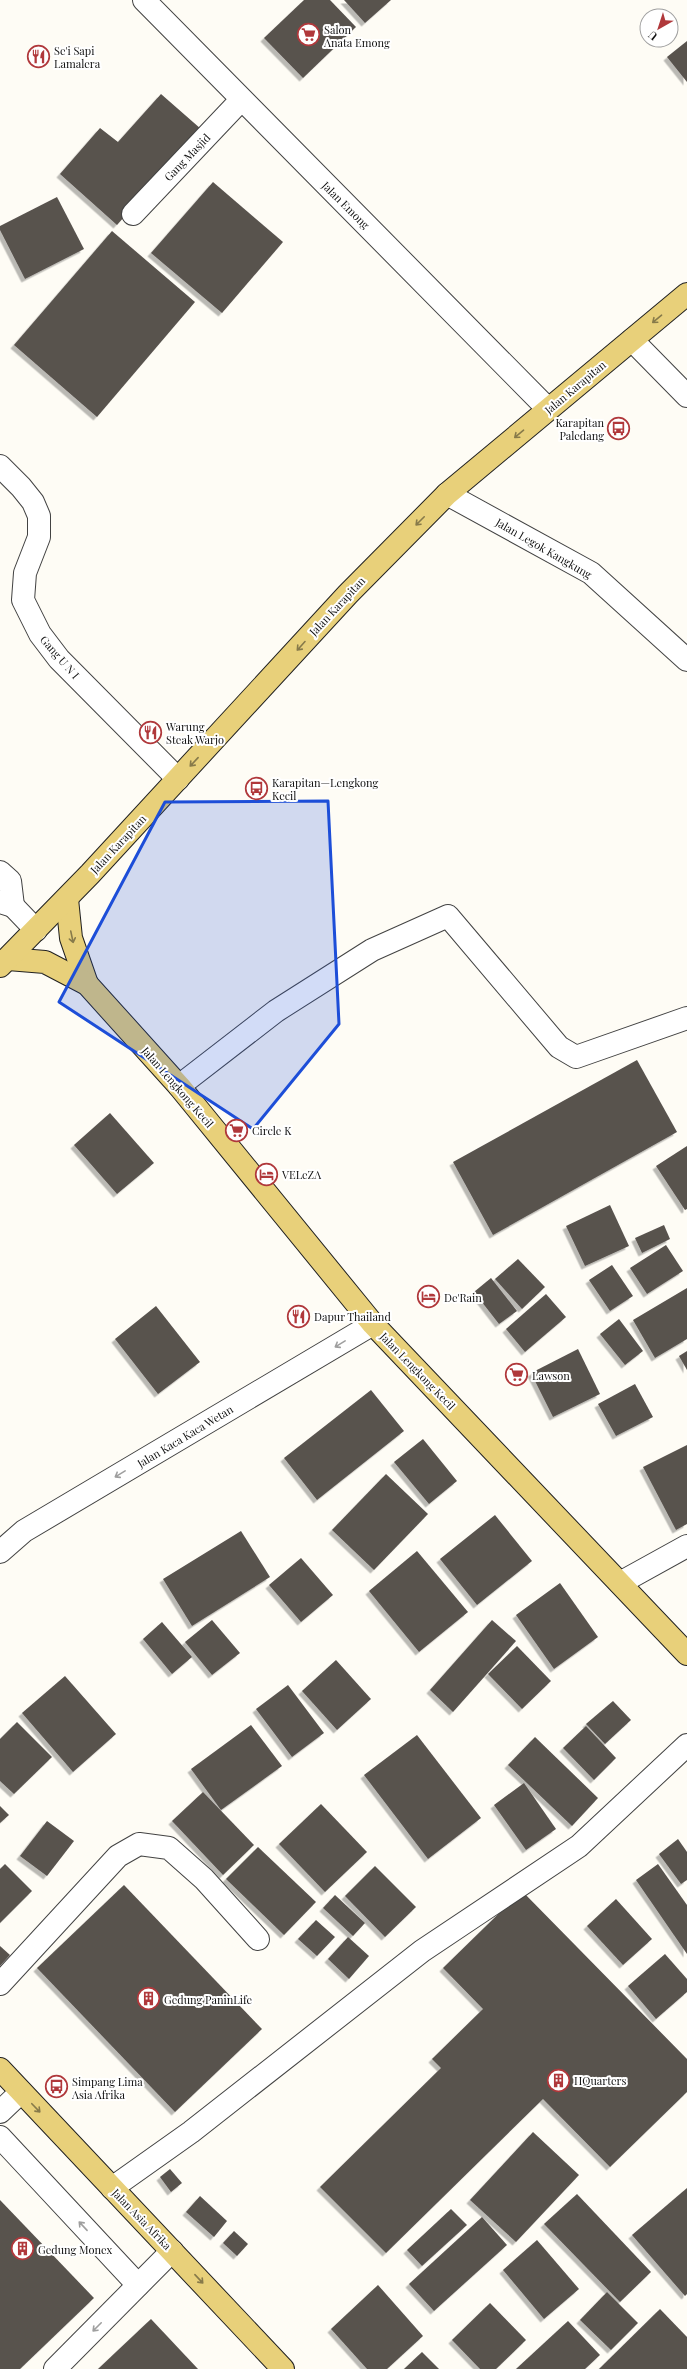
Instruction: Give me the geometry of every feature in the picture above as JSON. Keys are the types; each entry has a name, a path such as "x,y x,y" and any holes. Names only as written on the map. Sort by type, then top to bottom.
{"main road":[{"name":"Jalan Karapitan","path":"8,958 67,899 348,594 447,494 687,294"},
{"name":"Jalan Lengkong Kecil","path":"67,899 71,938 87,984"},
{"name":"Jalan Lengkong Kecil","path":"8,958 45,962 87,984 179,1086 374,1324 687,1654"},
{"name":"Jalan Asia Afrika","path":"0,2069 283,2369"}],"street":[{"name":"Jalan Emong","path":"144,0 241,100 548,409"},
{"name":"Gang Masjid","path":"133,214 241,100"},
{"path":"632,340 687,396"},
{"name":"Gang U N I","path":"0,466 25,492 39,516 39,537 25,573 24,600 40,634 59,659 178,779"},
{"name":"Jalan Legok Kangkung","path":"447,494 591,574 687,660"},
{"path":"0,872 10,881 7,904 36,930"},
{"path":"179,1086 276,1011 365,954 448,916 559,1047 576,1057 687,1018"},
{"name":"Jalan Kaca Kaca Wetan","path":"0,1552 24,1531 374,1324"},
{"path":"620,1583 687,1546"},
{"path":"112,2188 191,2132 422,1951 578,1846 687,1745"},
{"path":"0,1984 118,1856 139,1844 169,1848 204,1879 258,1939"},
{"path":"0,2112 21,2092"},
{"path":"0,2137 138,2285"},
{"path":"55,2369 172,2251"}],"highlighted area":[{"path":"328,801 339,1024 253,1129 59,1002 165,802"}],"building":[{"path":"304,0 330,0 356,27 303,78 264,38"},
{"path":"344,0 391,0 365,23"},
{"path":"687,41 687,82 667,57"},
{"path":"161,94 201,129 117,225 60,174 100,128 118,142"},
{"path":"213,182 283,242 222,313 151,253"},
{"path":"57,197 84,249 25,279 0,230 0,226"},
{"path":"112,231 195,302 97,417 14,345"},
{"path":"637,1060 677,1132 493,1235 453,1162"},
{"path":"110,1113 154,1163 117,1194 74,1145"},
{"path":"687,1146 687,1209 685,1210 656,1166"},
{"path":"610,1205 629,1246 585,1266 566,1226"},
{"path":"664,1225 670,1239 642,1253 635,1238"},
{"path":"666,1245 683,1271 647,1294 630,1268"},
{"path":"518,1259 545,1287 522,1309 495,1279"},
{"path":"612,1265 633,1296 610,1311 589,1280"},
{"path":"491,1278 517,1311 499,1324 474,1292"},
{"path":"687,1288 687,1339 655,1358 633,1320"},
{"path":"546,1294 566,1317 525,1352 506,1329"},
{"path":"156,1306 200,1362 158,1394 115,1339"},
{"path":"619,1319 643,1351 625,1365 600,1334"},
{"path":"578,1349 600,1394 553,1417 531,1373"},
{"path":"687,1351 687,1370 679,1356"},
{"path":"635,1384 653,1417 616,1436 598,1404"},
{"path":"371,1390 404,1431 317,1500 284,1458"},
{"path":"423,1439 457,1481 429,1504 394,1462"},
{"path":"687,1445 687,1524 676,1530 643,1467"},
{"path":"386,1474 428,1514 374,1570 332,1530"},
{"path":"495,1515 532,1561 477,1605 440,1559"},
{"path":"241,1531 270,1577 192,1626 163,1579"},
{"path":"417,1551 468,1612 419,1652 369,1591"},
{"path":"301,1558 333,1595 301,1622 269,1585"},
{"path":"560,1583 598,1637 554,1669 516,1615"},
{"path":"212,1620 240,1653 212,1675 185,1642"},
{"path":"492,1620 516,1641 453,1712 430,1690"},
{"path":"162,1622 192,1657 172,1674 143,1639"},
{"path":"517,1646 551,1681 522,1709 488,1674"},
{"path":"336,1660 371,1699 337,1730 302,1691"},
{"path":"65,1676 116,1734 73,1772 22,1713"},
{"path":"288,1685 324,1733 292,1757 256,1709"},
{"path":"613,1701 631,1720 605,1744 586,1724"},
{"path":"17,1722 52,1757 14,1794 0,1781 0,1739"},
{"path":"251,1725 282,1766 221,1810 191,1769"},
{"path":"586,1726 616,1758 594,1780 563,1748"},
{"path":"417,1735 481,1818 428,1859 364,1775"},
{"path":"535,1737 598,1798 572,1826 508,1765"},
{"path":"524,1783 556,1829 526,1850 494,1805"},
{"path":"203,1792 254,1845 223,1875 172,1821"},
{"path":"321,1804 367,1852 325,1892 279,1844"},
{"path":"0,1806 9,1815 0,1823"},
{"path":"47,1821 74,1841 47,1876 20,1856"},
{"path":"678,1839 687,1852 687,1880 681,1884 659,1854"},
{"path":"258,1847 316,1902 284,1935 226,1879"},
{"path":"5,1864 32,1891 0,1923 0,1869"},
{"path":"658,1864 687,1905 687,1954 636,1880"},
{"path":"375,1866 416,1907 385,1937 345,1896"},
{"name":"Gedung PaninLife","path":"124,1885 262,2029 175,2112 37,1968"},
{"name":"HQuarters","path":"522,1891 687,2059 687,2092 610,2167 543,2099 386,2253 320,2187 441,2068 432,2059 483,2009 443,1968"},
{"path":"335,1895 365,1923 353,1936 323,1908"},
{"path":"616,1899 652,1939 623,1965 587,1926"},
{"path":"316,1920 335,1937 317,1956 298,1939"},
{"path":"348,1937 369,1956 349,1979 328,1959"},
{"path":"0,1946 10,1955 0,1966"},
{"path":"665,1954 687,1979 687,1992 656,2019 628,1986"},
{"path":"533,2132 579,2175 516,2242 470,2200"},
{"path":"170,2169 182,2183 171,2192 160,2177"},
{"path":"687,2188 687,2294 685,2296 632,2235"},
{"path":"577,2194 651,2272 620,2302 544,2224"},
{"path":"200,2196 227,2221 214,2237 186,2212"},
{"name":"Gedung Monex","path":"0,2200 94,2298 20,2369 0,2369"},
{"path":"451,2209 467,2225 422,2266 407,2250"},
{"path":"482,2217 507,2245 434,2311 409,2284"},
{"path":"234,2231 248,2244 237,2256 223,2243"},
{"path":"537,2240 579,2289 544,2319 503,2270"},
{"path":"378,2285 423,2336 387,2369 367,2369 331,2329"},
{"path":"607,2292 638,2323 611,2350 580,2320"},
{"path":"490,2303 526,2340 496,2369 480,2369 452,2340"},
{"path":"660,2309 687,2337 687,2369 599,2369"},
{"path":"151,2319 198,2369 98,2369"},
{"path":"568,2321 600,2355 585,2369 516,2369"},
{"path":"422,2352 439,2369 404,2369"}],"place":[{"name":"Salon Anata Emong","path":"308,35"},
{"name":"Se'i Sapi Lamalera","path":"38,56"},
{"name":"Karapitan Paledang","path":"619,428"},
{"name":"Warung Steak Warjo","path":"151,732"},
{"name":"Karapitan—Lengkong Kecil","path":"256,788"},
{"name":"Circle K","path":"236,1130"},
{"name":"VELeZA","path":"267,1174"},
{"name":"De'Rain","path":"428,1297"},
{"name":"Dapur Thailand","path":"298,1316"},
{"name":"Lawson","path":"517,1375"},
{"name":"Gedung PaninLife","path":"149,1999"},
{"name":"HQuarters","path":"558,2080"},
{"name":"Simpang Lima Asia Afrika","path":"57,2087"},
{"name":"Gedung Monex","path":"23,2249"}]}
